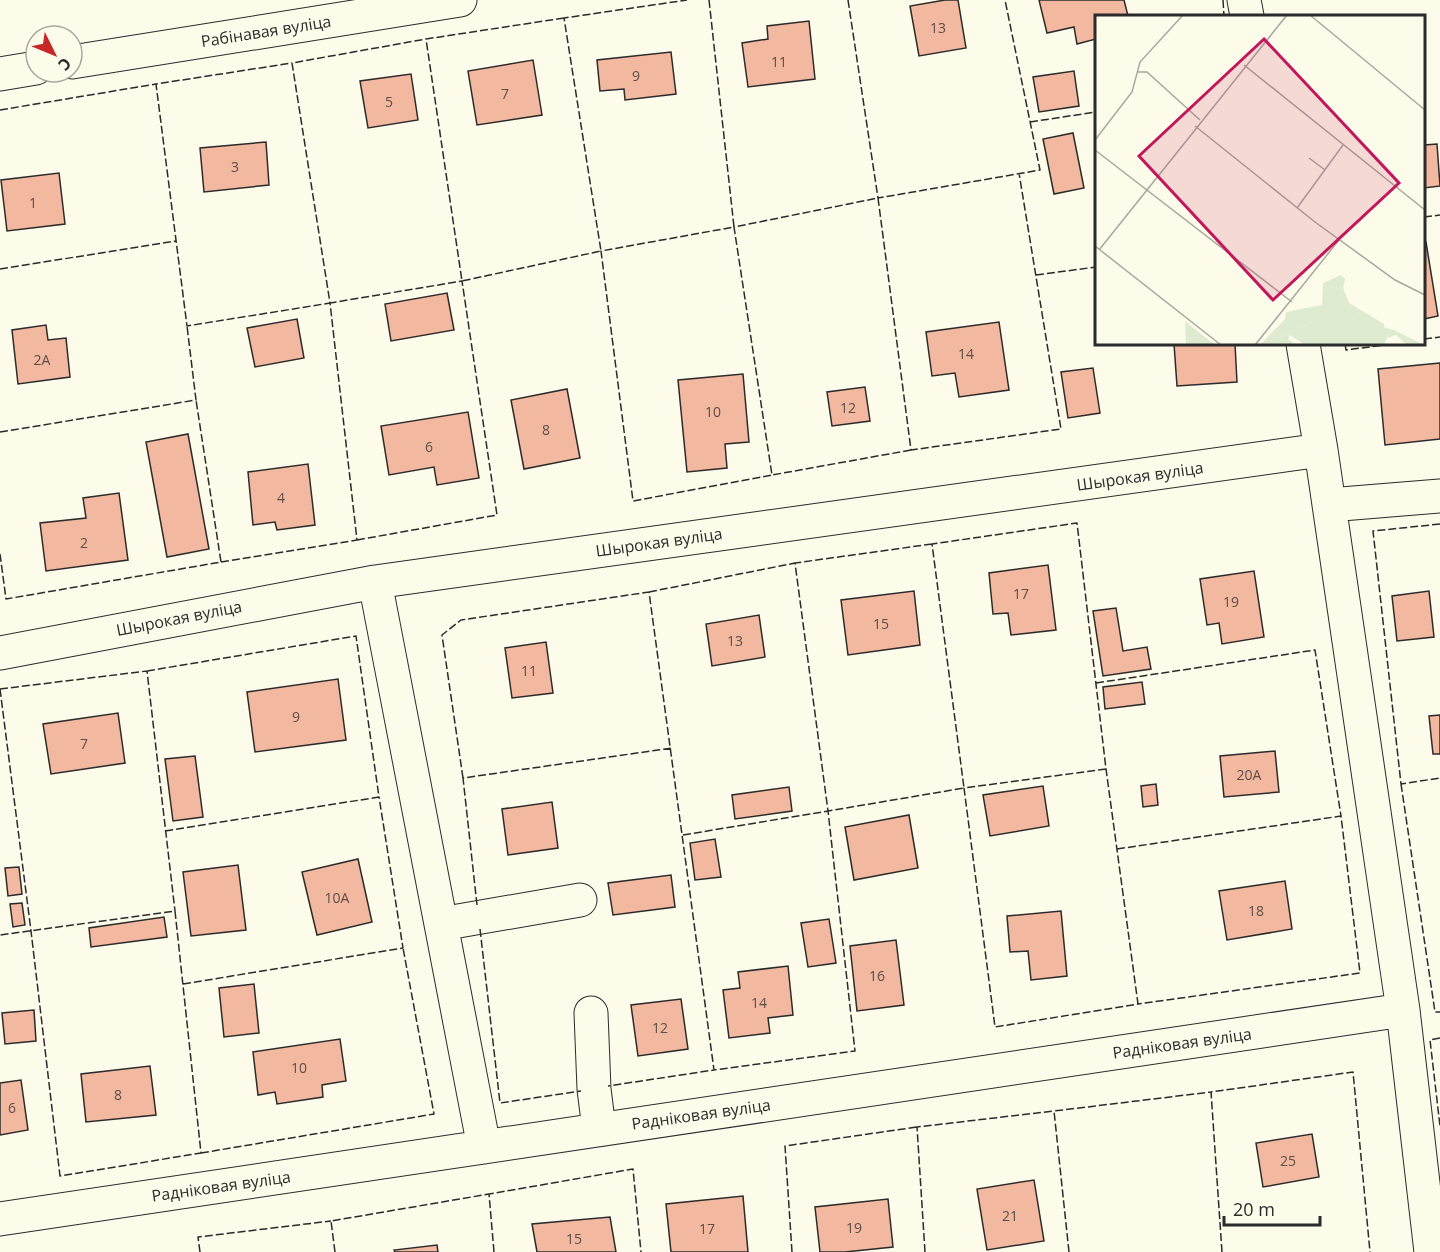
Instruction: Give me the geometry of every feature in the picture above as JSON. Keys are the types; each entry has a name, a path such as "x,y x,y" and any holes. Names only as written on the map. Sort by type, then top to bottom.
{"street":[{"name":"Рабінавая вуліца","path":"84,60 460,0"},
{"path":"1244,0 1247,15"},
{"path":"0,74 24,70"},
{"path":"1303,345 1321,450 1403,1010 1431,1252"},
{"name":"Шырокая вуліца","path":"0,653 375,582 1321,450"},
{"path":"1329,505 1440,496"},
{"path":"375,582 484,1147"},
{"path":"441,924 580,900"},
{"name":"Радніковая вуліца","path":"0,1219 1403,1010"},
{"path":"591,1013 594,1089 599,1130"}],"building":[{"path":"958,0 966,48 919,56 910,6"},
{"path":"1039,0 1124,0 1128,15 1095,15 1095,39 1077,44 1074,27 1047,33"},
{"path":"809,21 815,79 748,87 742,43 768,39 767,26"},
{"path":"671,52 676,94 625,100 624,89 600,91 597,60"},
{"path":"533,60 542,115 477,125 468,71"},
{"path":"1074,71 1079,106 1039,112 1033,77"},
{"path":"411,74 418,120 368,128 360,81"},
{"path":"1073,133 1084,188 1054,194 1043,139"},
{"path":"266,142 269,185 204,192 200,148"},
{"path":"1437,144 1440,186 1425,188 1425,145"},
{"path":"59,173 65,224 7,231 1,180"},
{"path":"1425,242 1426,242 1438,316 1425,319"},
{"path":"447,293 454,330 391,341 385,304"},
{"path":"297,319 304,358 255,367 247,328"},
{"path":"999,322 1009,390 959,397 955,373 932,376 926,332"},
{"path":"46,325 48,340 66,338 70,377 18,384 12,330"},
{"path":"1174,345 1235,345 1237,382 1177,386"},
{"path":"1440,363 1440,439 1385,445 1378,369"},
{"path":"1093,368 1100,413 1068,418 1061,372"},
{"path":"743,374 749,442 725,444 727,468 687,472 678,380"},
{"path":"865,387 870,421 832,426 827,392"},
{"path":"567,389 580,458 524,469 511,400"},
{"path":"468,412 479,478 437,485 434,467 389,475 381,426"},
{"path":"188,434 209,549 167,557 146,442"},
{"path":"308,464 315,525 277,530 275,522 253,525 248,472"},
{"path":"119,493 128,560 46,571 40,523 86,518 83,498"},
{"path":"1048,565 1056,630 1011,635 1008,613 993,614 989,573"},
{"path":"1254,571 1264,637 1222,644 1219,623 1207,625 1200,579"},
{"path":"914,591 920,645 848,655 841,600"},
{"path":"1429,591 1434,637 1397,641 1392,596"},
{"path":"1116,608 1123,651 1147,647 1151,669 1103,676 1093,611"},
{"path":"759,615 765,657 712,666 706,624"},
{"path":"546,642 553,693 512,698 505,648"},
{"path":"338,679 346,740 255,752 247,692"},
{"path":"1142,682 1145,704 1105,709 1103,687"},
{"path":"118,713 125,763 51,774 43,724"},
{"path":"1440,715 1440,754 1433,754 1429,716"},
{"path":"1275,751 1279,792 1224,797 1220,756"},
{"path":"195,756 203,817 173,821 165,759"},
{"path":"1156,784 1158,805 1143,807 1141,786"},
{"path":"1043,786 1049,826 990,836 983,795"},
{"path":"789,787 792,811 735,819 732,795"},
{"path":"552,802 558,848 508,855 502,809"},
{"path":"909,815 918,868 854,880 845,827"},
{"path":"715,839 721,877 695,880 690,843"},
{"path":"358,859 372,922 317,935 302,872"},
{"path":"238,865 246,930 191,936 183,872"},
{"path":"19,867 22,894 8,896 5,868"},
{"path":"671,875 675,907 613,915 608,883"},
{"path":"1285,881 1292,929 1227,940 1219,891"},
{"path":"22,903 25,925 13,927 10,904"},
{"path":"1061,911 1067,976 1031,980 1028,951 1010,952 1007,916"},
{"path":"164,917 167,937 91,947 89,928"},
{"path":"829,919 836,963 808,967 801,923"},
{"path":"896,940 904,1005 857,1011 850,946"},
{"path":"788,966 793,1015 768,1018 770,1033 729,1038 723,990 740,988 738,972"},
{"path":"254,984 259,1033 224,1037 219,988"},
{"path":"681,999 688,1049 638,1056 631,1005"},
{"path":"34,1010 36,1041 5,1044 2,1013"},
{"path":"340,1039 346,1081 322,1085 323,1097 277,1104 275,1092 258,1095 253,1052"},
{"path":"150,1066 156,1115 86,1122 81,1074"},
{"path":"21,1080 28,1130 0,1135 0,1083"},
{"path":"1312,1134 1319,1177 1263,1187 1256,1143"},
{"path":"1034,1180 1044,1241 987,1250 977,1189"},
{"path":"743,1196 748,1252 671,1252 666,1204"},
{"path":"888,1199 893,1247 820,1252 815,1207"},
{"path":"610,1217 616,1252 537,1252 532,1224"},
{"path":"437,1245 438,1252 395,1252 394,1250"}],"fence":[{"path":"564,18 426,39 462,281 601,251 564,18 687,0"},
{"path":"709,0 734,227 601,251 633,501 772,475"},
{"path":"848,0 878,198 1040,170 1005,0"},
{"path":"1223,0 1224,15"},
{"path":"357,540 497,515 462,281 330,303 292,63 426,39"},
{"path":"221,562 357,540 330,303 187,326 156,84 292,63"},
{"path":"0,110 156,84"},
{"path":"1030,122 1095,112"},
{"path":"911,450 772,475 734,227 878,198 911,450 1061,429 1019,173"},
{"path":"1425,217 1440,215"},
{"path":"0,269 176,241"},
{"path":"1036,275 1095,267"},
{"path":"0,432 196,400 187,326"},
{"path":"1425,339 1440,337"},
{"path":"1345,345 1346,350 1384,345"},
{"path":"0,554 6,599 221,562 196,400"},
{"path":"932,544 795,563 828,811 964,788 932,544 1077,523 1106,769 1138,1004 995,1027 964,788 1106,769"},
{"path":"1440,524 1373,531 1401,784 1440,778"},
{"path":"649,592 795,563"},
{"path":"463,778 442,635 461,620 649,592 714,1070 608,1086"},
{"path":"147,671 356,636 379,797 165,831"},
{"path":"1096,683 1315,650 1341,816"},
{"path":"0,689 147,671 175,911"},
{"path":"0,689 31,931 60,1176 201,1153 175,911 0,935"},
{"path":"477,905 463,778 672,748"},
{"path":"1401,784 1435,1012 1440,1012"},
{"path":"183,984 403,948 379,797"},
{"path":"683,835 828,811 855,1051 714,1070"},
{"path":"1117,849 1341,816 1360,973 1138,1004"},
{"path":"480,929 500,1103 581,1091"},
{"path":"201,1153 434,1114 403,948"},
{"path":"1440,1038 1430,1040 1440,1126"},
{"path":"1222,1252 1211,1092 1353,1072 1370,1252"},
{"path":"1069,1252 1054,1111 1211,1092"},
{"path":"925,1252 917,1127 1054,1111"},
{"path":"792,1252 785,1146 917,1127"},
{"path":"494,1252 489,1194 633,1169 641,1252"},
{"path":"335,1252 331,1221 489,1194"},
{"path":"200,1252 198,1237 331,1221"}]}
